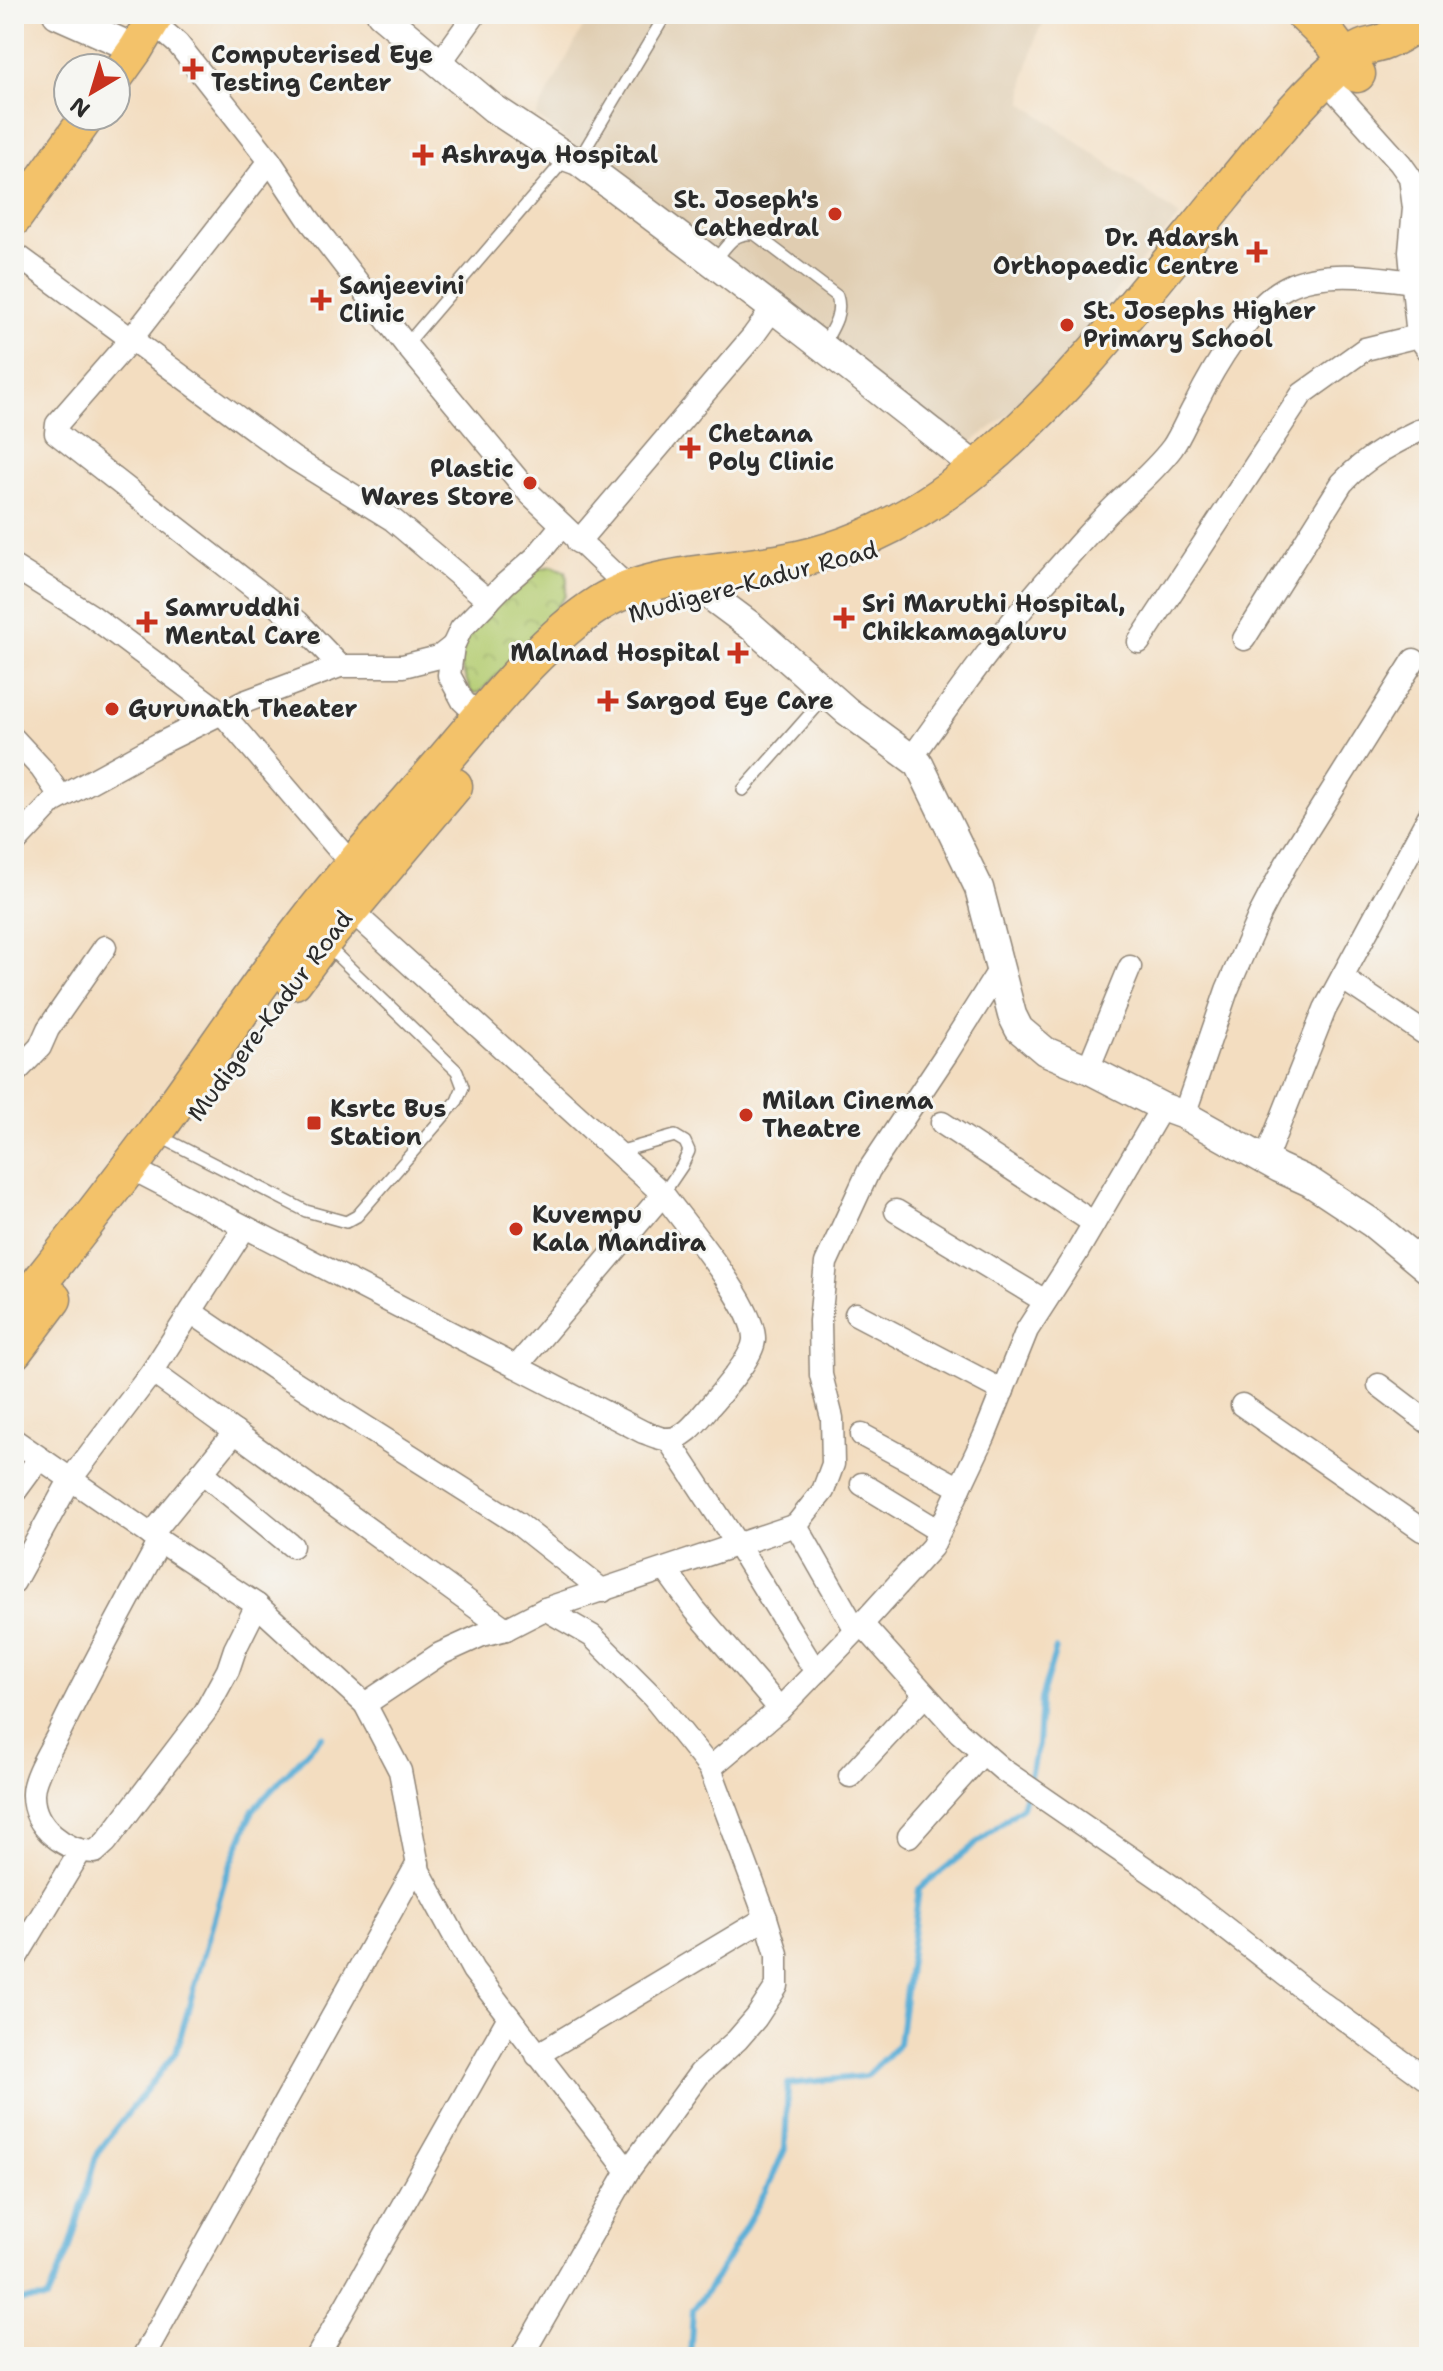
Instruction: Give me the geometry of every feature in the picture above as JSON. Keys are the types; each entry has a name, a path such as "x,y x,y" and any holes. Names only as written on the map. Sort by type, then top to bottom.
{"highway":[{"path":"1304,14 1332,41 1361,62"},
{"path":"1324,14 1361,62"},
{"name":"Mudigere-Kadur Road","path":"14,1315 138,1172 345,889 481,718 539,654 602,602 642,596 829,552 906,518 977,468 1025,425 1066,382 1324,79 1361,62 1429,16"},
{"name":"Mudigere-Kadur Road","path":"694,583 780,580 870,555 936,523 974,496 1020,459 1098,375 1361,62"},
{"name":"Mudigere-Kadur Road","path":"345,889 537,687 608,621 642,596"},
{"name":"Mudigere-Kadur Road","path":"14,1351 138,1172"}],"main road":[{"path":"132,53 149,28"},
{"path":"14,219 77,132"}],"street":[{"path":"57,14 149,28 178,44 270,161 308,218 406,345 529,493 578,542 642,596"},
{"path":"381,14 493,108 573,159 774,307 977,468"},
{"path":"440,63 475,14"},
{"path":"1139,642 1302,394 1365,349 1425,338 1415,267 1410,177 1400,163 1361,62"},
{"path":"270,161 132,338 57,424 56,433 298,622 340,666"},
{"path":"14,253 293,458 393,520 489,601"},
{"path":"911,759 990,649 1053,573 1173,446 1239,330 1262,307 1287,287 1325,277 1365,276 1415,267"},
{"path":"578,542 753,336 774,307"},
{"path":"1244,639 1342,483 1359,464 1396,441 1429,426"},
{"path":"481,718 463,701 449,675 453,646 461,629 536,557 562,525"},
{"path":"14,567 92,616 222,713 345,889 663,1194 733,1290 749,1317 754,1340 748,1357 712,1404 683,1435 668,1439 643,1432 138,1172"},
{"path":"694,583 751,626 847,711 919,764 979,888 1012,1015 1019,1029 1045,1051 1173,1111 1310,1182 1372,1223 1429,1270"},
{"path":"14,844 61,797 244,702 340,666 412,665 439,657 453,646"},
{"path":"710,1768 780,1709 932,1547 984,1437 1027,1330 1094,1223 1173,1111 1260,914 1286,864 1414,660"},
{"path":"14,739 41,768 61,797"},
{"path":"1265,1160 1325,1009 1429,816"},
{"path":"14,1074 40,1047 48,1029 105,947"},
{"path":"1088,1069 1130,967"},
{"path":"365,1704 440,1654 482,1635 506,1629 545,1609 796,1525 823,1491 833,1464 832,1418 821,1375 820,1321 826,1263 869,1170 1000,969"},
{"path":"1342,978 1424,1033 1429,1033"},
{"path":"942,1123 1094,1223"},
{"path":"517,1366 663,1194"},
{"path":"896,1211 1045,1301"},
{"path":"14,1582 70,1480 152,1372 245,1227"},
{"path":"191,1312 282,1374 517,1523 603,1591"},
{"path":"856,1314 1003,1391"},
{"path":"152,1372 506,1629"},
{"path":"1379,1385 1429,1423"},
{"path":"1242,1405 1429,1532"},
{"path":"235,1432 202,1472 156,1538 97,1655 40,1771 32,1794 42,1824 80,1852 95,1852 106,1842 205,1712 257,1605"},
{"path":"862,1435 960,1488"},
{"path":"668,1439 816,1672"},
{"path":"14,1440 257,1605 365,1704 400,1771 419,1871 473,1970 628,2171"},
{"path":"14,1493 39,1459"},
{"path":"202,1472 292,1546"},
{"path":"862,1484 939,1531"},
{"path":"796,1525 859,1627 959,1732 1017,1780 1174,1888 1311,1995 1429,2081"},
{"path":"666,1570 695,1610 780,1709"},
{"path":"521,2357 628,2171 700,2073 746,2029 777,1986 777,1954 766,1918 710,1768 653,1697 592,1636 545,1609"},
{"path":"850,1776 925,1695"},
{"path":"909,1836 983,1753"},
{"path":"14,1961 80,1852"},
{"path":"143,2357 418,1863"},
{"path":"537,2055 766,1918"},
{"path":"317,2357 509,2017"}],"lane":[{"path":"406,345 573,159 666,14"},
{"path":"714,263 735,236 755,234 826,287 837,296 841,306 823,346"},
{"path":"743,790 828,694"},
{"path":"164,1139 306,1211 346,1222 357,1216 457,1101 463,1087 457,1071 314,933"},
{"path":"618,1152 675,1136 685,1142 689,1151 663,1194"}],"shaded area":[{"path":"590,14 1052,14 1039,29 1025,76 1023,103 1180,216 1102,307 1079,353 1036,394 965,447 536,116"}],"green space":[{"path":"552,566 566,572 565,596 531,641 480,692 472,694 460,664 466,637 534,570"}],"waterway":[{"path":"1028,1783 1038,1744 1041,1699 1056,1649"},
{"path":"14,2301 47,2299 70,2247 97,2153 176,2052 225,1879 253,1810 322,1736"},
{"path":"690,2357 693,2310 716,2278 766,2191 785,2149 788,2084 866,2076 899,2044 919,1889 1022,1807 1026,1793"}],"place":[{"name":"Computerised Eye Testing Center","path":"193,69"},
{"name":"Ashraya Hospital","path":"423,155"},
{"name":"St. Joseph's Cathedral","path":"835,214"},
{"name":"Dr. Adarsh Orthopaedic Centre","path":"1257,252"},
{"name":"Sanjeevini Clinic","path":"321,300"},
{"name":"St. Josephs Higher Primary School","path":"1067,325"},
{"name":"Chetana Poly Clinic","path":"690,448"},
{"name":"Plastic Wares Store","path":"530,483"},
{"name":"Sri Maruthi Hospital, Chikkamagaluru","path":"844,618"},
{"name":"Samruddhi Mental Care","path":"147,622"},
{"name":"Malnad Hospital","path":"738,653"},
{"name":"Sargod Eye Care","path":"608,701"},
{"name":"Gurunath Theater","path":"112,709"},
{"name":"Milan Cinema Theatre","path":"746,1115"},
{"name":"Ksrtc Bus Station","path":"314,1123"},
{"name":"Kuvempu Kala Mandira","path":"516,1229"}]}
